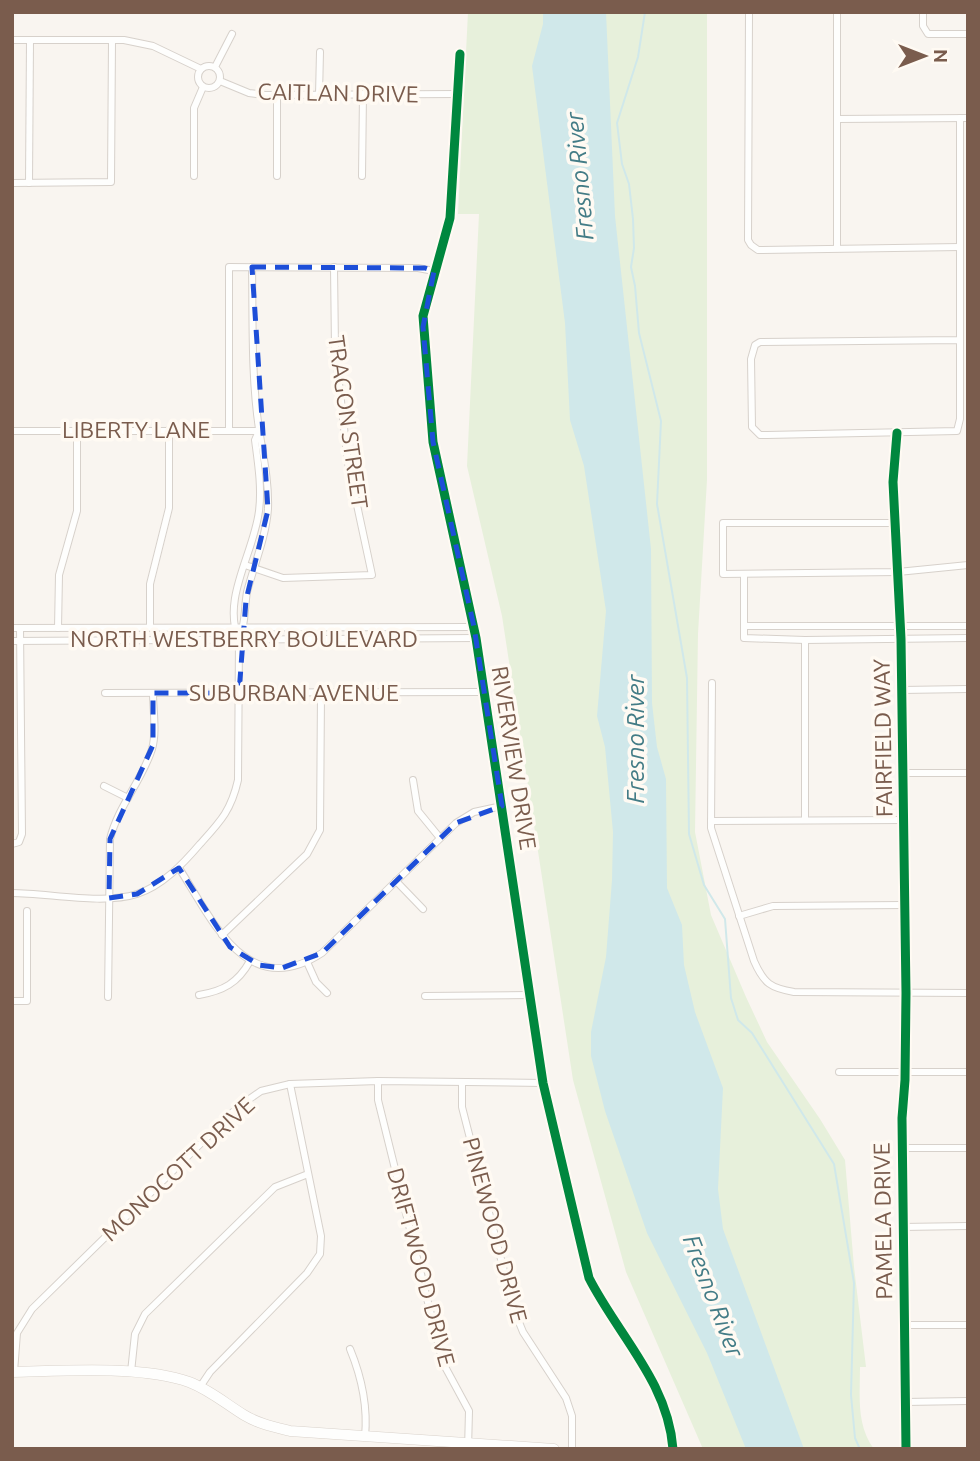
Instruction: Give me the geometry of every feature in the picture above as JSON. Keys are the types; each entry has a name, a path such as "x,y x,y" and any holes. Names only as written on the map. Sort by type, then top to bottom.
{"street":[{"path":"749,12 748,240 758,250 960,247"},
{"path":"837,12 837,248"},
{"path":"923,12 923,26 928,34 968,34"},
{"path":"215,67 232,34"},
{"path":"12,40 112,40 153,46 201,69"},
{"path":"29,183 30,40"},
{"path":"12,183 111,182 112,40"},
{"path":"319,94 320,52"},
{"name":"RIVERVIEW DRIVE","path":"460,54 450,218 425,305 422,327 433,442 476,638 543,1083 589,1278 603,1304 649,1372 670,1429 673,1449"},
{"path":"203,87 198,79 201,69 207,66 215,67"},
{"path":"203,87 214,87 220,81 215,67"},
{"name":"CAITLAN DRIVE","path":"220,81 248,93 277,95 458,94"},
{"path":"194,176 194,108 203,87"},
{"path":"362,176 363,94"},
{"path":"277,95 277,176"},
{"path":"837,119 964,118 960,247 960,340 960,419 957,431 760,435 752,427 751,359 755,345 766,342 960,340"},
{"path":"229,430 229,267 418,268 434,271"},
{"path":"239,640 245,627 246,600 268,510 267,474 259,431 253,344 252,267"},
{"name":"TRAGON STREET","path":"253,568 283,578 372,575 348,463 335,348 334,268"},
{"path":"150,626 150,584 169,508 170,430"},
{"name":"LIBERTY LANE","path":"12,431 259,431"},
{"path":"58,628 60,575 77,511 77,431"},
{"path":"12,893 109,898 137,894 179,868 233,802 238,780 239,693 239,640 234,627 235,598 259,510 256,440 259,431"},
{"name":"FAIRFIELD WAY","path":"897,433 893,482 901,627 906,993"},
{"path":"895,523 723,523 723,574 898,572 968,565"},
{"path":"244,565 253,568"},
{"path":"744,573 744,638 968,638"},
{"path":"744,626 968,626"},
{"name":"NORTH WESTBERRY BOULEVARD","path":"16,628 474,627"},
{"path":"16,628 21,688 22,834 16,843"},
{"name":"NORTH WESTBERRY BOULEVARD","path":"16,641 476,638"},
{"path":"805,640 805,820"},
{"path":"712,682 711,821 714,841 758,970 773,988 794,992 968,993"},
{"path":"12,688 21,688"},
{"path":"902,690 968,689"},
{"name":"SUBURBAN AVENUE","path":"105,693 484,692"},
{"path":"108,997 110,839 115,819 153,745 153,693"},
{"path":"222,935 307,854 320,830 321,693"},
{"path":"12,765 21,765"},
{"path":"903,773 968,772"},
{"path":"412,780 418,811 440,838"},
{"path":"104,786 128,798"},
{"path":"179,868 230,947 250,961 282,968 307,962 322,953 464,818 474,812 502,806"},
{"path":"711,821 903,820"},
{"path":"396,881 423,909"},
{"path":"739,916 773,906 904,905"},
{"path":"12,1001 27,1001 27,912"},
{"path":"199,995 230,986 250,961"},
{"path":"307,962 316,982 327,993"},
{"name":"PAMELA DRIVE","path":"906,993 902,1148 906,1449"},
{"path":"425,996 529,995"},
{"path":"839,1072 968,1072"},
{"name":"MONOCOTT DRIVE","path":"13,1372 18,1333 32,1308 238,1107 261,1091 290,1084 378,1081 543,1083"},
{"name":"DRIFTWOOD DRIVE","path":"378,1081 378,1100 443,1363 469,1411 468,1446"},
{"name":"PINEWOOD DRIVE","path":"462,1083 462,1107 514,1310 523,1332 566,1398 572,1416 572,1449"},
{"path":"200,1387 210,1372 307,1273 320,1254 321,1236 290,1084"},
{"path":"902,1148 968,1148"},
{"path":"131,1372 135,1334 145,1314 275,1187 308,1174"},
{"path":"902,1227 968,1226"},
{"path":"904,1325 968,1325"},
{"path":"350,1349 367,1408 365,1437"},
{"path":"13,1372 131,1372 174,1377 200,1387 264,1425 290,1432 468,1446 554,1449"},
{"path":"905,1402 968,1401"}],"highlighted area":[{"path":"252,267 425,268 434,271 423,327 433,442 474,627 502,806 456,823 322,953 282,968 259,965 230,947 179,868 137,894 109,898 110,839 153,745 153,693 239,693 246,600 268,510"}],"green space":[{"path":"468,12 707,12 707,480 698,634 695,832 711,915 746,997 767,1042 845,1160 866,1367 860,1367 860,1410 864,1430 874,1449 703,1449 626,1272 573,1080 502,616 467,466 479,214 458,214"}],"water":[{"name":"Fresno River","path":"543,12 606,12 615,216 651,549 652,703 657,747 666,779 667,888 682,925 684,965 695,1012 723,1088 718,1189 723,1229 804,1449 746,1449 707,1353 647,1233 605,1111 591,1056 591,1032 606,957 612,880 613,832 605,747 597,716 606,611 584,466 570,420 565,323 532,66 543,24"}],"waterway":[{"path":"645,12 638,57 617,123 633,219 634,248 631,267 639,333 661,421 657,504 687,678 689,834 704,885 725,919 731,998 738,1020 752,1033 834,1164 854,1283 851,1395 855,1438 859,1447"}],"cycle path":[{"path":"460,54 450,218 423,316 433,442 476,638 543,1083 589,1278 652,1380 662,1402 673,1449"},
{"path":"897,433 893,482 901,639 906,993 902,1118 906,1449"}]}
